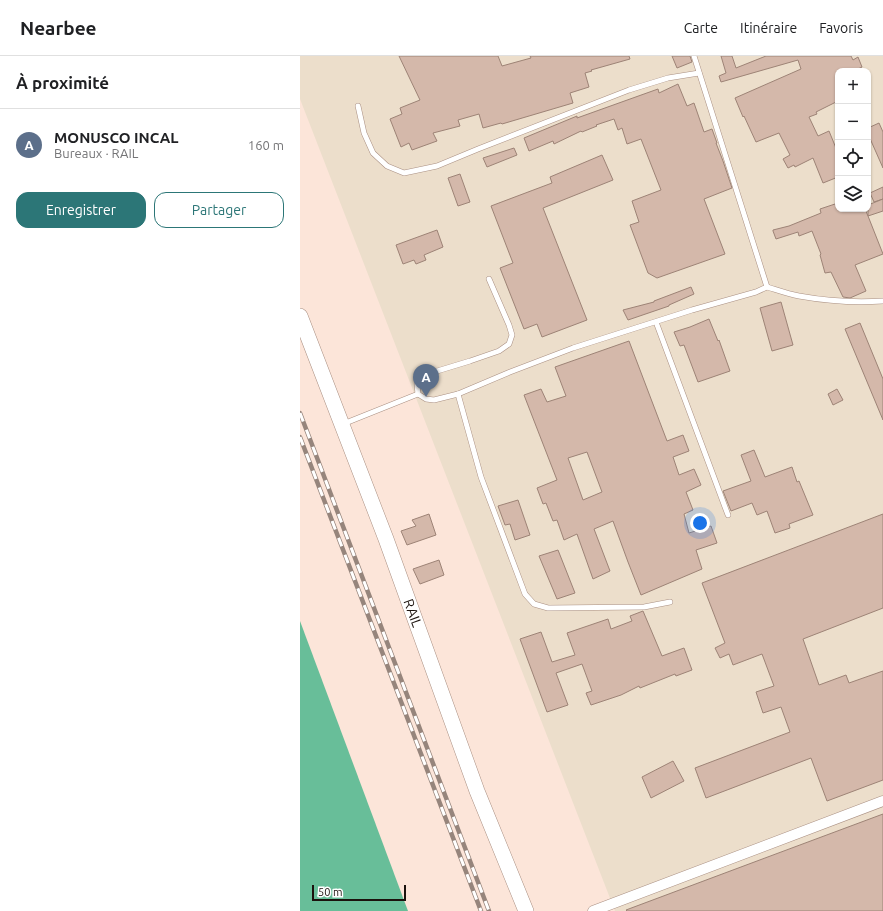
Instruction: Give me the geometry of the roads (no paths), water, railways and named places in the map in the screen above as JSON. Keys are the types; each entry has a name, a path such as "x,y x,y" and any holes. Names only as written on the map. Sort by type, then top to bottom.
{"main road":[{"name":"RAIL","path":"300,316 386,539 477,791 526,911"}],"street":[{"path":"593,911 883,801"}],"lane":[{"path":"694,56 766,287"},
{"path":"358,106 364,132 373,153 387,166 404,174 437,166 629,90 668,78 699,73"},
{"path":"418,394 417,380 424,375 499,351 509,344 512,335 489,279"},
{"path":"418,394 426,399 434,400 458,394 573,348 692,310 756,292 766,287 799,296 832,301 883,301"},
{"path":"656,322 728,515"},
{"path":"342,425 418,394"},
{"path":"458,394 481,477 525,594 534,604 548,608 592,608 644,607 670,602"}],"railway":[{"path":"300,413 489,911"},
{"path":"300,437 481,911"}],"place":[{"name":"MONUSCO INCAL","path":"426,397"}]}
